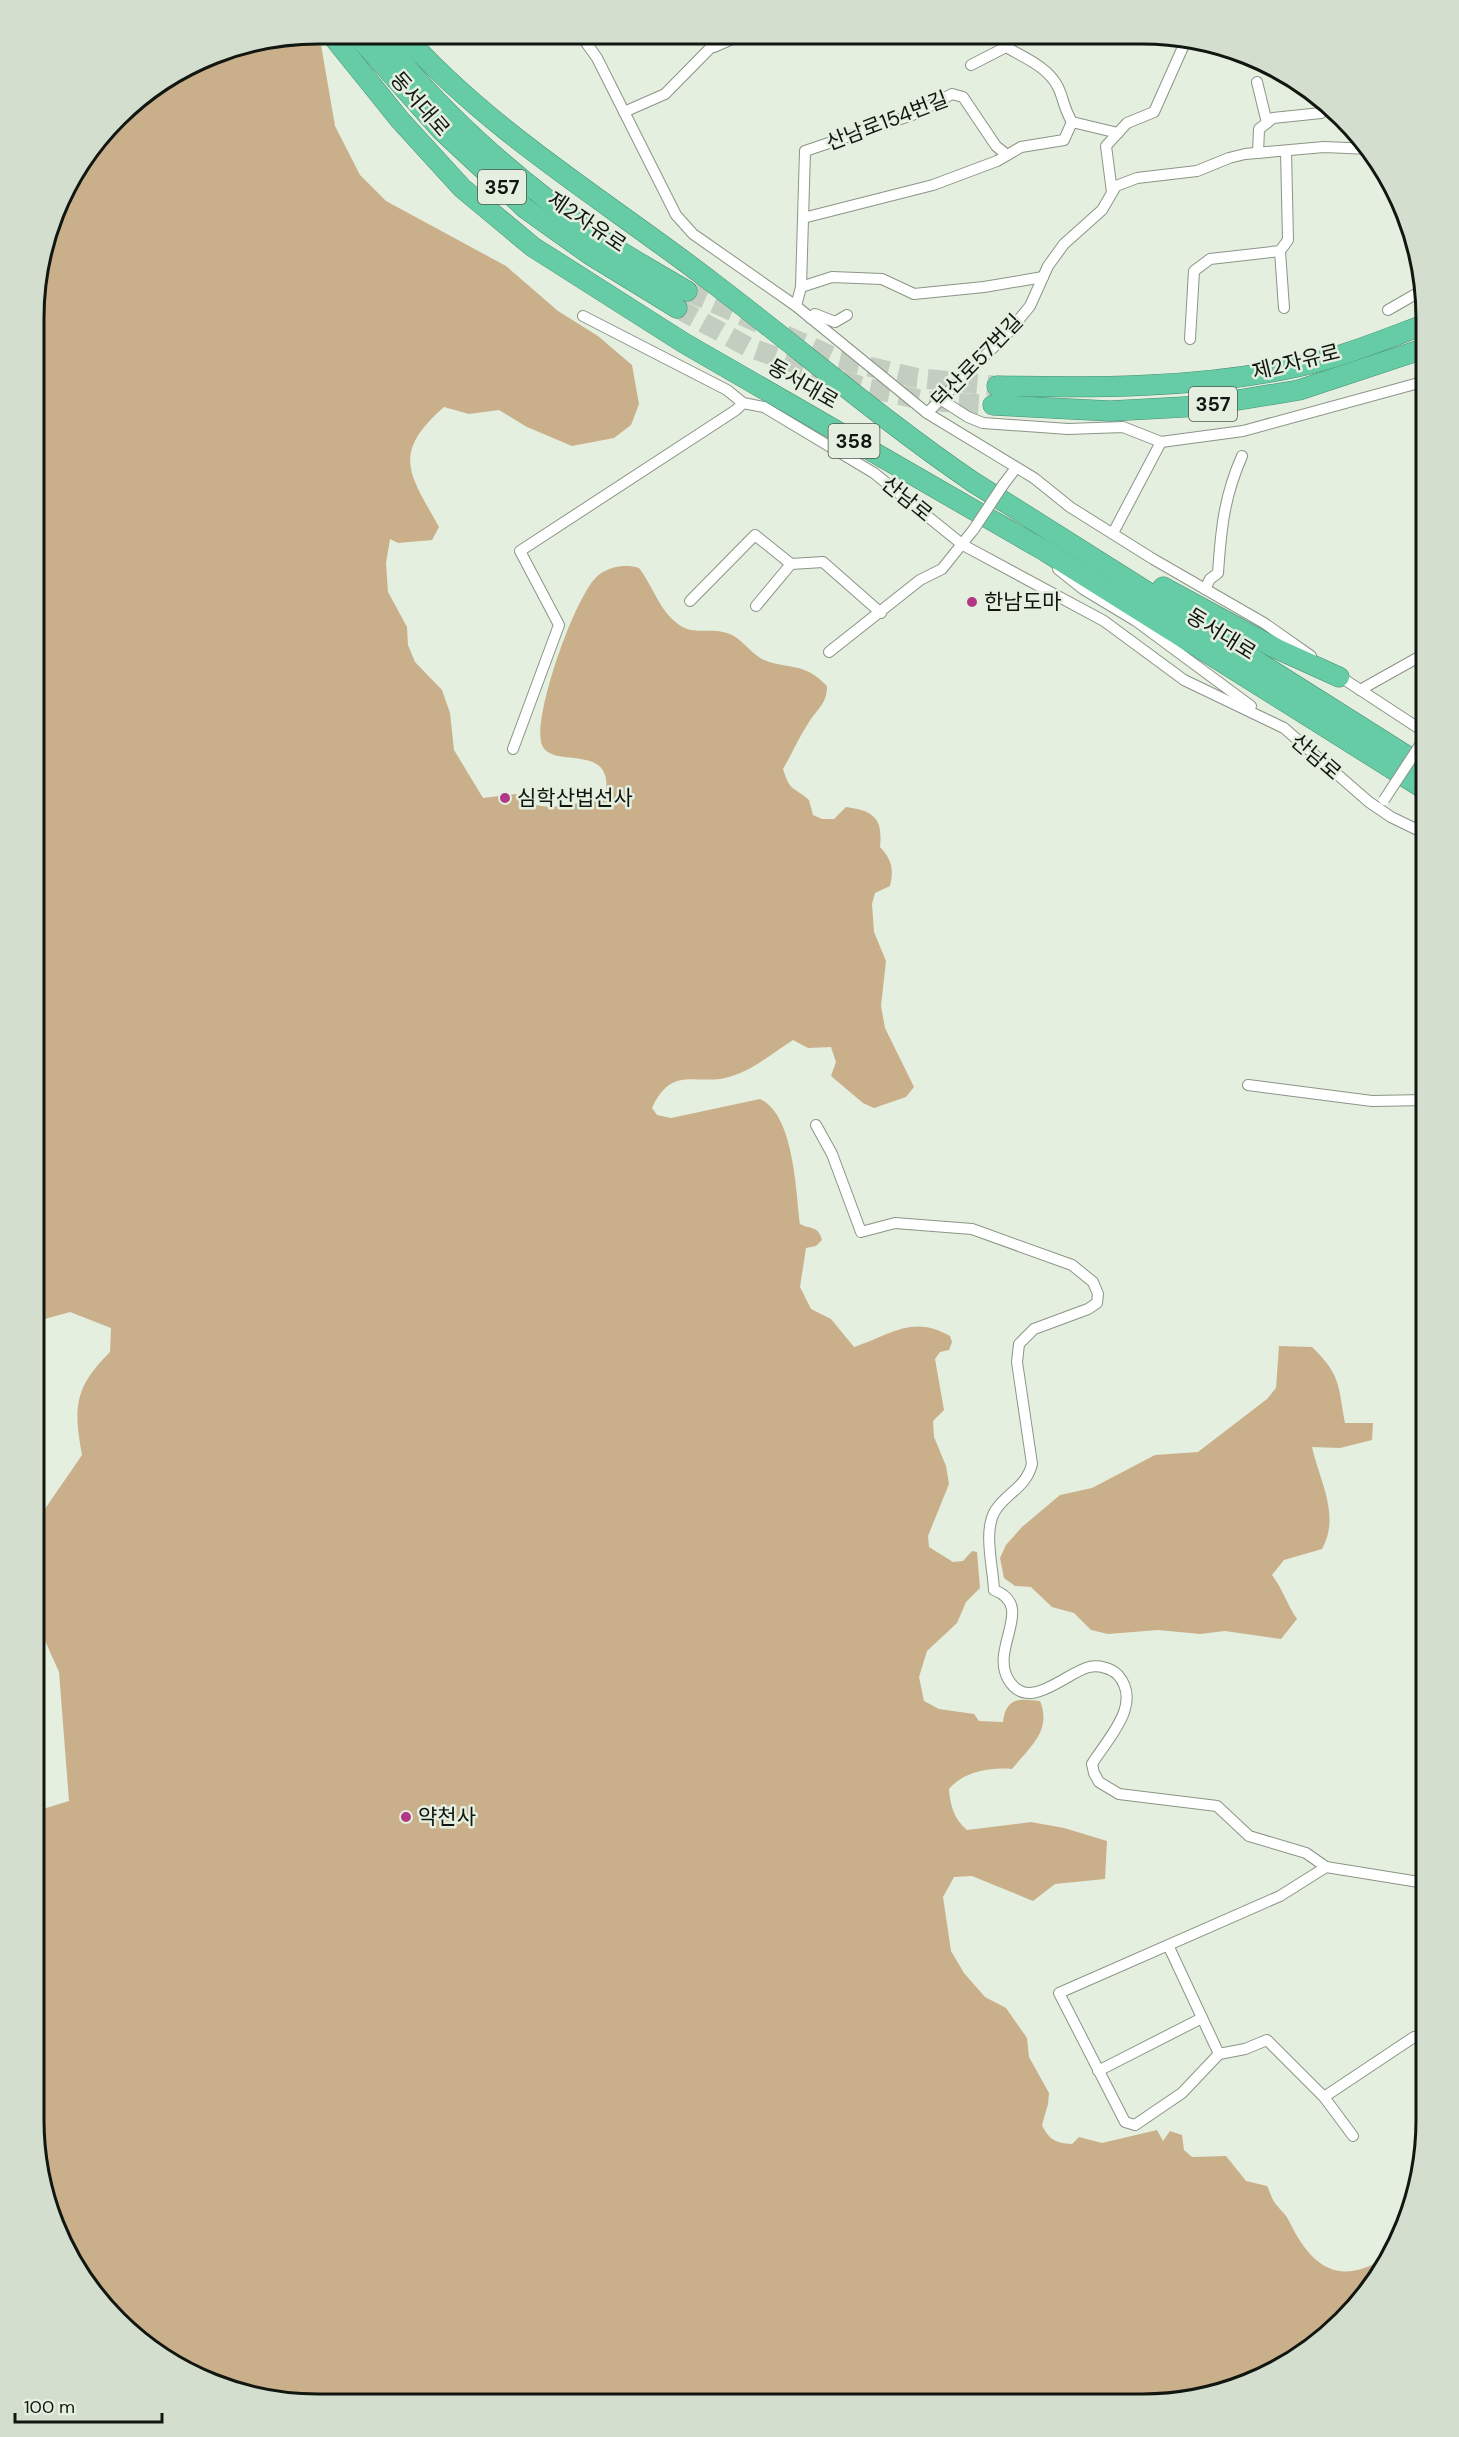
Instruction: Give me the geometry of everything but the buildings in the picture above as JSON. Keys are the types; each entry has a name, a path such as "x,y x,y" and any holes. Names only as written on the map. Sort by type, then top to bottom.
{"highway":[{"name":"동서대로","path":"339,44 400,120 462,188 533,247 684,343 1009,530 1416,784"},
{"name":"제2자유로","path":"363,44 441,130 526,209 589,254 682,299 538,193 411,73 388,44"},
{"name":"동서대로","path":"412,44 435,70 530,149 714,283 902,434 1416,762"},
{"name":"제2자유로","path":"997,386 1110,388 1199,383 1294,368 1416,327"},
{"name":"제2자유로","path":"993,405 1110,411 1202,406 1299,390 1416,351"},
{"path":"1009,504 1051,520 1200,607 1303,662 1340,677"}],"street":[{"path":"587,44 597,58 664,194 682,222 693,234 796,306 927,413 1035,478 1070,507 1264,623 1340,677 1416,726"},
{"path":"624,112 665,94 713,44"},
{"path":"706,51 722,44"},
{"path":"971,65 1006,47 1046,70 1058,87 1063,107 1072,122 1118,133"},
{"path":"1112,192 1106,146 1127,123 1154,112 1183,47"},
{"path":"1257,82 1267,123"},
{"name":"산남로154번길","path":"796,306 801,287 805,151 915,114 952,93 963,97 996,146 1008,155"},
{"path":"1258,153 1259,129 1273,118 1321,112"},
{"path":"803,218 933,185 1008,155 1021,147 1064,140 1072,122"},
{"name":"덕산로57번길","path":"927,413 1007,334 1030,306 1043,277 1064,244 1102,210 1116,186 1137,178 1197,171 1229,158 1258,153 1324,147 1357,148"},
{"path":"1284,308 1280,250 1288,240 1287,151"},
{"path":"1190,339 1194,271 1210,259 1280,250"},
{"name":"덕산로57번길","path":"801,287 832,278 882,279 914,294 984,287 1043,277"},
{"path":"1388,310 1414,294"},
{"path":"810,318 815,314 835,322 847,315"},
{"name":"산남로","path":"584,316 727,390 743,403 764,407 874,473 963,545 1104,621 1184,680 1284,728 1381,805 1416,828"},
{"path":"940,399 968,417 983,423 1068,429 1123,427 1161,442 1243,431 1416,384"},
{"path":"513,749 559,625 520,551 736,410 743,403"},
{"path":"1113,533 1161,442"},
{"path":"1204,589 1210,579 1218,573 1221,517 1230,484 1242,456"},
{"path":"829,652 857,627 881,613 920,580 942,569 963,545 1016,468"},
{"path":"1009,530 1083,589 1136,621 1232,694 1284,728"},
{"path":"690,601 755,535 791,564 824,562 881,613"},
{"path":"756,606 791,564"},
{"path":"1360,690 1416,659"},
{"path":"1381,805 1416,752"},
{"path":"1248,1085 1372,1101 1416,1100"},
{"path":"816,1125 832,1154 861,1232 895,1223 972,1229 1072,1265 1093,1282 1098,1294 1097,1303 1088,1309 1034,1329 1019,1344 1017,1362 1032,1464 1028,1478 994,1513 990,1528 994,1590 1007,1595 1010,1601 1011,1627 1003,1648 1003,1662 1006,1677 1013,1686 1031,1693 1054,1685 1090,1666 1113,1670 1129,1696 1126,1711 1092,1764 1099,1782 1119,1794 1217,1806 1249,1836 1306,1853 1326,1867 1416,1882"},
{"path":"1326,1867 1280,1896 1059,1993 1125,2122 1134,2125 1182,2093 1219,2054 1245,2049 1267,2040 1324,2097 1353,2136"},
{"path":"1168,1945 1219,2054"},
{"path":"1098,2071 1202,2018"},
{"path":"1324,2097 1414,2037"}],"shaded area":[{"path":"321,44 335,126 360,175 386,201 506,266 558,311 598,336 632,365 639,404 631,425 614,438 572,446 527,427 499,410 469,414 444,407 427,423 411,451 410,464 413,478 439,527 432,540 398,543 390,539 386,563 388,592 407,627 408,645 415,662 442,690 450,713 454,750 483,798 516,794 525,801 547,807 572,804 606,793 606,777 600,767 591,762 557,756 548,752 542,745 540,731 549,684 558,655 590,584 605,571 619,566 629,566 639,568 666,612 684,628 696,631 721,631 732,635 764,660 803,669 827,686 824,702 805,728 783,769 785,776 793,788 809,800 813,815 822,819 834,819 846,807 870,814 875,818 880,829 880,847 887,856 892,870 890,886 875,893 872,904 874,932 886,961 881,1006 885,1028 914,1087 906,1097 874,1108 863,1103 831,1076 836,1062 831,1047 808,1048 793,1040 756,1065 732,1076 708,1080 687,1079 669,1085 660,1094 652,1108 657,1115 671,1118 760,1099 771,1107 780,1120 787,1137 795,1174 800,1224 816,1230 822,1240 816,1246 806,1248 800,1287 811,1309 831,1319 854,1347 890,1332 913,1327 937,1330 950,1336 952,1342 949,1350 940,1352 935,1359 944,1410 933,1421 934,1437 946,1466 949,1484 928,1536 929,1547 953,1562 963,1561 972,1551 977,1552 980,1588 966,1602 957,1623 927,1651 919,1677 924,1701 939,1709 974,1714 979,1721 1003,1722 1007,1708 1014,1701 1019,1700 1040,1701 1043,1712 1041,1730 1037,1738 1012,1769 978,1772 962,1778 949,1789 952,1806 959,1821 967,1830 1031,1822 1064,1828 1107,1841 1105,1879 1055,1884 1033,1901 972,1876 954,1877 943,1897 951,1951 964,1973 985,1997 1006,2008 1027,2038 1029,2057 1049,2093 1042,2125 1054,2140 1072,2144 1079,2137 1102,2143 1157,2130 1163,2141 1170,2131 1182,2135 1184,2150 1192,2157 1226,2156 1246,2181 1267,2186 1274,2201 1307,2250 1328,2268 1354,2271 1375,2263 1359,2286 1335,2313 1308,2337 1278,2357 1246,2373 1195,2388 1141,2394 300,2393 264,2388 213,2373 181,2357 151,2337 112,2300 80,2256 58,2207 49,2173 44,2137 44,1809 69,1801 59,1672 44,1638 44,1510 82,1455 78,1423 79,1398 83,1387 98,1364 110,1352 111,1328 70,1312 44,1319 44,300 49,264 64,213 80,181 112,137 151,100 181,80 230,58 282,46"},
{"path":"1279,1346 1312,1347 1328,1365 1337,1381 1345,1423 1373,1423 1372,1440 1340,1448 1312,1447 1327,1498 1329,1523 1327,1536 1322,1549 1284,1560 1272,1575 1297,1619 1281,1639 1225,1631 1200,1634 1158,1630 1108,1634 1091,1630 1074,1613 1052,1607 1031,1587 1015,1586 1004,1578 1000,1558 1006,1545 1022,1527 1060,1495 1092,1488 1155,1455 1198,1452 1267,1399 1276,1388"}],"tunnel":[{"path":"687,291 759,323"},
{"path":"677,308 748,347 863,387 927,401 993,405"},
{"path":"785,335 838,359 917,378 997,386"}],"place":[{"name":"한남도마","path":"972,602"},
{"name":"심학산법선사","path":"505,798"},
{"name":"약천사","path":"406,1817"}]}
